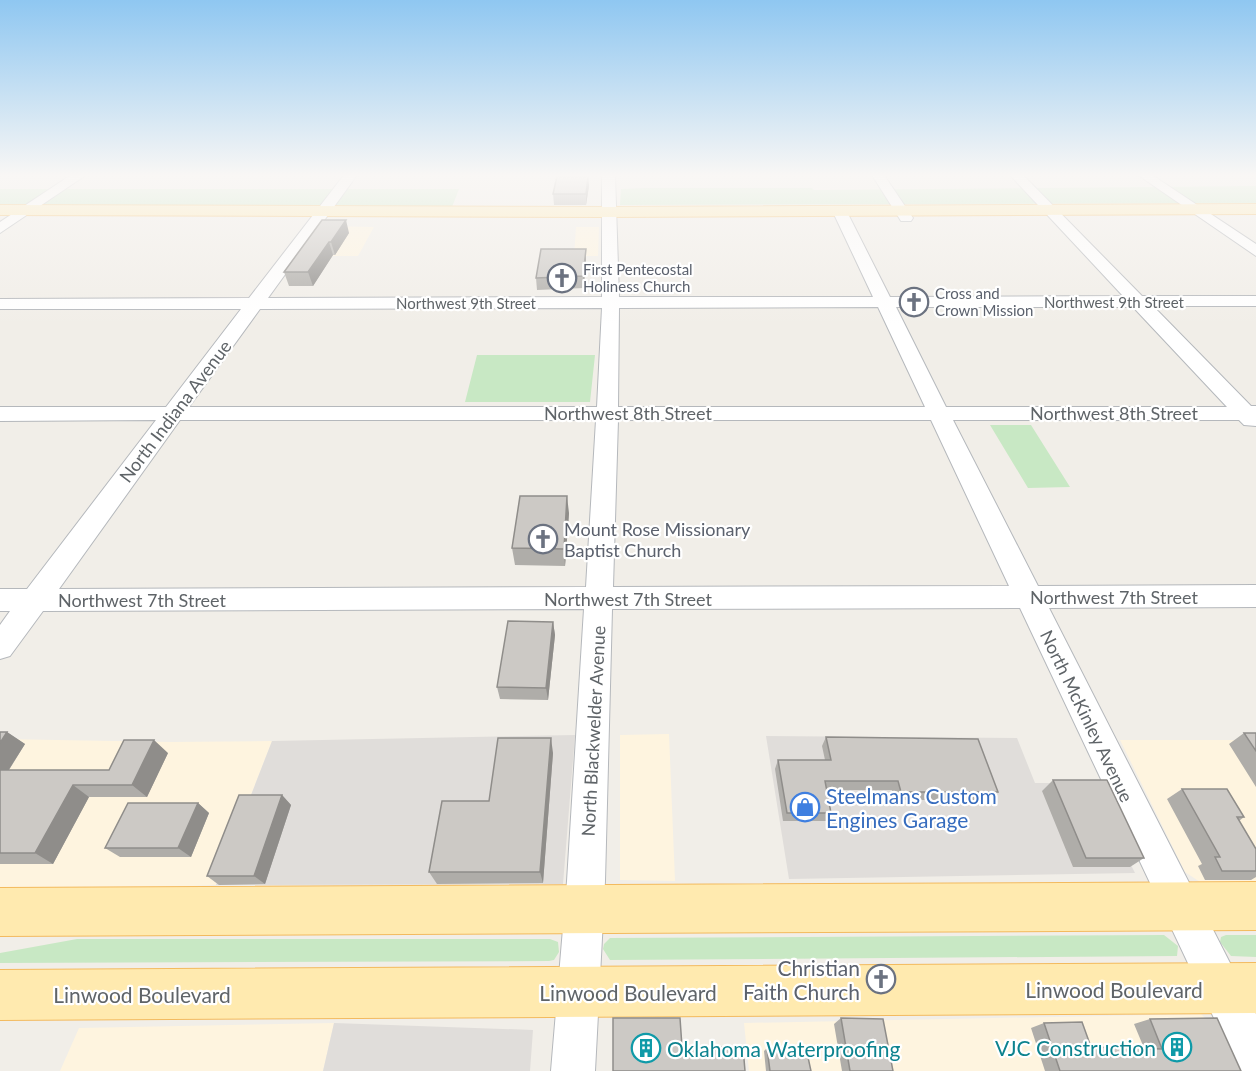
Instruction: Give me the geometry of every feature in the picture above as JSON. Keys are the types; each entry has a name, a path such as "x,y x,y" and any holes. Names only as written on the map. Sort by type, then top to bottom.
{"main road":[{"path":"0,912 1256,906"},
{"name":"Linwood Boulevard","path":"0,994 1238,988"}],"street":[{"name":"North Indiana Avenue","path":"0,647 312,225"},
{"name":"North Blackwelder Avenue","path":"573,1071 600,599 611,303 607,225"},
{"name":"North McKinley Avenue","path":"847,225 1181,907 1238,988 1256,1060"},
{"path":"1063,225 1252,417"},
{"path":"1218,225 1256,251"},
{"name":"Northwest 9th Street","path":"0,304 1256,301"},
{"name":"Northwest 8th Street","path":"0,414 939,413 1252,417"},
{"name":"Northwest 7th Street","path":"0,600 1256,596"}],"shaded area":[{"path":"325,226 374,227 358,256 303,256"},
{"path":"576,227 599,227 598,256 574,256"},
{"path":"669,734 675,881 620,880 620,735"},
{"path":"575,735 563,884 216,885 272,741"},
{"path":"766,736 1017,738 1035,783 1090,783 1135,873 789,879"},
{"path":"0,739 272,741 216,885 100,890 0,888"},
{"path":"1120,740 1256,740 1256,890 1212,890 1185,872"},
{"path":"1201,1014 1227,1040 1243,1071 749,1071 744,1023"},
{"path":"334,1023 323,1071 60,1071 79,1028"},
{"path":"334,1023 533,1030 530,1071 323,1071"}],"green space":[{"path":"477,355 595,355 590,402 465,402"},
{"path":"990,425 1031,425 1070,487 1028,488"},
{"path":"1164,935 1178,946 1177,956 610,960 603,949 604,944 610,938"},
{"path":"1256,935 1256,957 1231,956 1220,942 1221,937"},
{"path":"77,939 550,939 558,942 559,952 554,960 549,961 0,963 0,953"}],"building":[{"path":"318,225 343,225 308,272 284,272"},
{"path":"541,249 586,249 583,276 536,278"},
{"name":"Mount Rose Missionary Baptist Church","path":"520,496 567,496 564,549 512,548"},
{"path":"508,621 553,622 546,688 497,687"},
{"path":"0,732 7,732 0,743"},
{"path":"1244,733 1256,733 1256,751"},
{"path":"826,737 978,739 998,792 901,792 898,781 825,781 831,813 787,813 778,760 831,760"},
{"path":"498,738 551,738 540,872 429,872 442,801 489,801"},
{"path":"124,740 154,740 132,785 73,785 35,853 0,853 0,770 109,770"},
{"path":"1053,780 1107,780 1144,858 1086,858"},
{"path":"1182,789 1227,789 1244,817 1237,817 1256,849 1256,871 1222,871 1215,857 1220,857"},
{"path":"239,795 282,795 254,876 207,876"},
{"path":"128,803 198,803 178,848 105,848"},
{"name":"Oklahoma Waterproofing","path":"613,1018 680,1018 682,1047 743,1047 745,1071 613,1071"},
{"path":"841,1018 883,1019 893,1071 850,1071"},
{"path":"1217,1018 1241,1071 1060,1071 1044,1023 1082,1022 1091,1047 1162,1049 1150,1019"},
{"path":"767,1048 806,1048 811,1071 770,1071"}],"place":[{"name":"First Pentecostal Holiness Church","path":"562,278"},
{"name":"Cross and Crown Mission","path":"914,302"},
{"name":"Mount Rose Missionary Baptist Church","path":"543,539"},
{"name":"Steelmans Custom Engines Garage","path":"805,807"},
{"name":"Christian Faith Church","path":"881,979"},
{"name":"VJC Construction","path":"1177,1047"},
{"name":"Oklahoma Waterproofing","path":"646,1048"}]}
